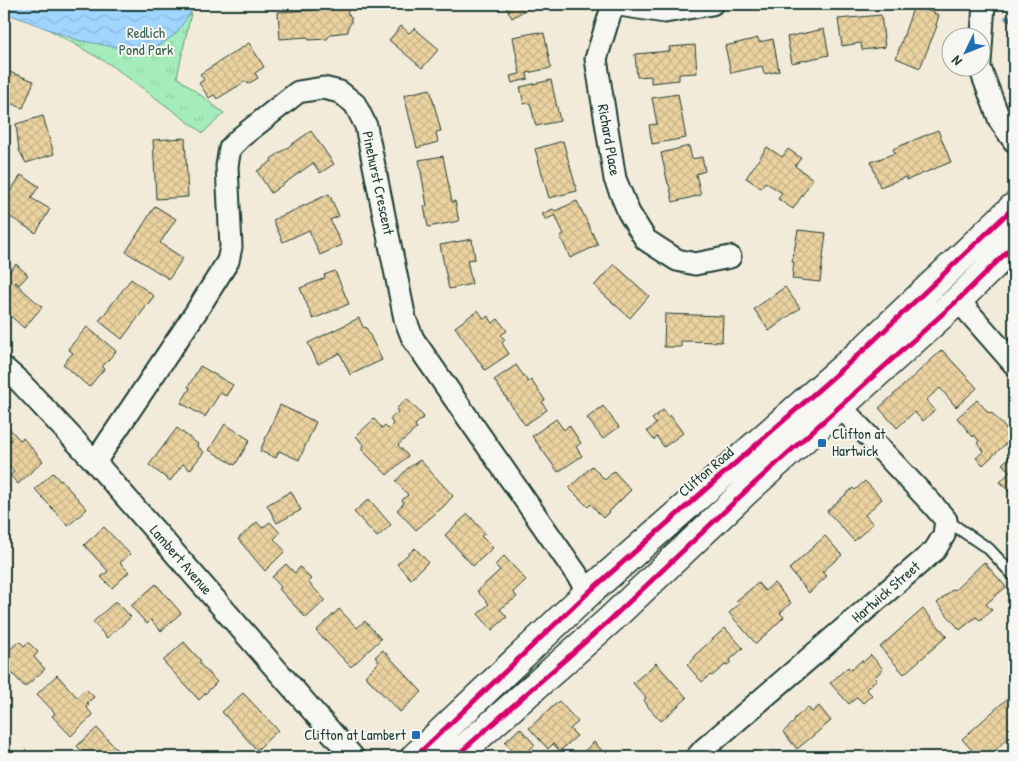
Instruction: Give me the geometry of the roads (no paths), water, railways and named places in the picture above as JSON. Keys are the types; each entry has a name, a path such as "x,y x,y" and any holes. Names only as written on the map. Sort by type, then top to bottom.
{"main road":[{"name":"Clifton Road","path":"415,757 589,592 866,348 1014,207"},
{"path":"455,757 610,620 747,490 958,300 1014,245"}],"street":[{"path":"613,4 665,12 712,4"},
{"name":"Richard Place","path":"613,4 596,59 615,179 629,213 646,240 677,260 695,264 730,257"},
{"path":"982,28 984,4"},
{"path":"984,78 1000,121 1014,141"},
{"name":"Pinehurst Crescent","path":"95,462 228,261 232,247 227,166 230,148 298,92 323,88 340,92 355,104 366,126 405,319 413,339 589,592"},
{"path":"958,300 1014,364"},
{"name":"Lambert Avenue","path":"4,368 20,382 95,462 353,757"},
{"path":"840,406 946,520"},
{"name":"Hartwick Street","path":"697,757 935,550 944,535 946,520"}],"lane":[{"path":"946,520 989,549 1014,576"}],"water":[{"path":"4,4 196,4 176,34 148,53 77,40 11,15 4,9"}],"waterway":[{"path":"1007,18 1014,20"}],"place":[{"name":"Clifton at Hartwick","path":"822,443"},
{"name":"Clifton at Lambert","path":"416,735"}],"park label":[{"name":"Redlich Pond Park","path":"146,42"}]}
